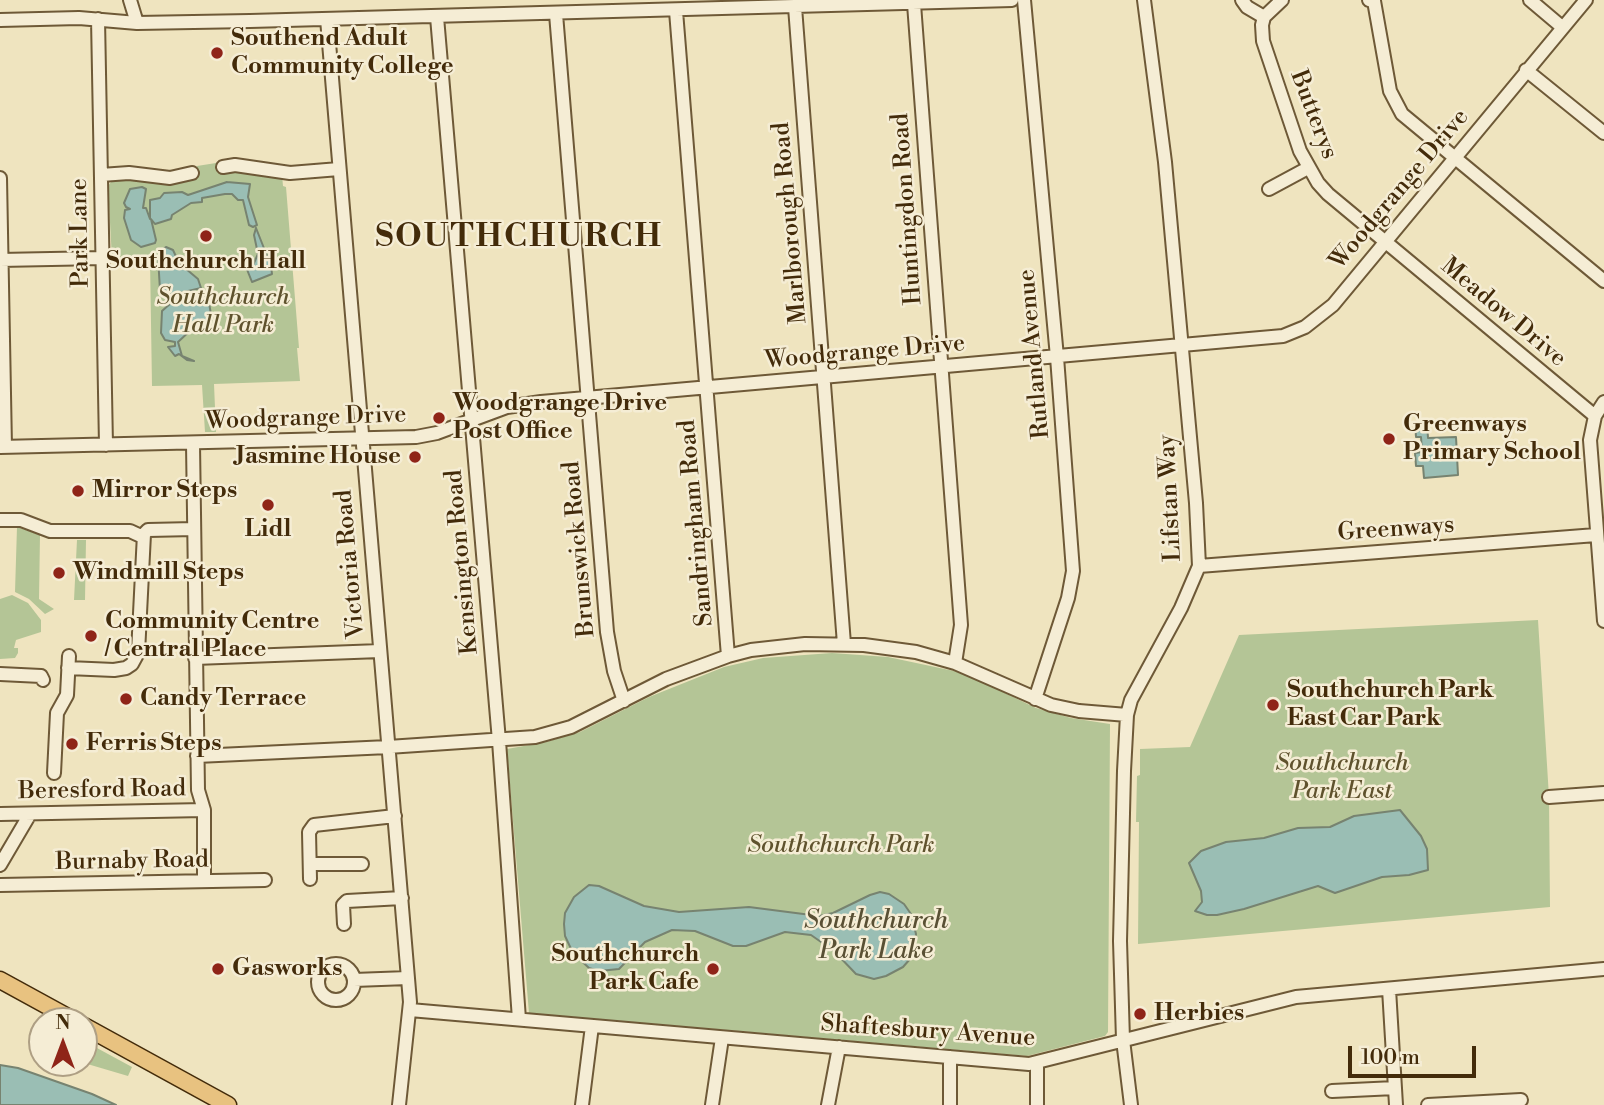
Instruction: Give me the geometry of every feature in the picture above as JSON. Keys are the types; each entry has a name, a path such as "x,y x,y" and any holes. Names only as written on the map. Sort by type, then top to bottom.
{"main road":[{"path":"0,980 49,1007"},
{"path":"98,1034 228,1105"}],"street":[{"path":"130,0 137,23"},
{"path":"0,20 98,19 137,23 1012,0"},
{"name":"Rutland Avenue","path":"1024,0 1057,358 1073,571 1063,615 1035,699"},
{"name":"Lifstan Way","path":"1131,1105 1123,1040 1120,941 1127,715 1131,700 1181,608 1199,566 1165,162 1144,0"},
{"path":"1242,0 1247,7 1264,16 1282,0"},
{"path":"1373,0 1390,91 1402,114 1604,281"},
{"path":"1530,0 1562,27"},
{"name":"Woodgrange Drive","path":"3,447 425,436 518,405 1283,336 1305,327 1334,305 1586,0"},
{"name":"Huntingdon Road","path":"914,4 961,625 955,663"},
{"name":"Marlborough Road","path":"795,7 844,644"},
{"name":"Sandringham Road","path":"676,10 727,656"},
{"name":"Brunswick Road","path":"556,14 607,632 614,671 624,701"},
{"name":"Butterys","path":"1264,16 1263,41 1308,169 1328,194 1385,243"},
{"name":"Kensington Road","path":"437,17 499,741 519,1020"},
{"name":"Park Lane","path":"98,19 106,445"},
{"name":"Victoria Road","path":"327,19 408,978 410,1010 399,1105"},
{"path":"1526,70 1604,134"},
{"path":"223,167 235,165 290,173 339,169"},
{"path":"1269,189 1308,169"},
{"path":"101,175 137,173 170,178 192,173"},
{"path":"0,178 3,447"},
{"name":"Meadow Drive","path":"1385,243 1595,416"},
{"path":"1,260 102,258"},
{"path":"1604,402 1595,416 1590,440 1604,621"},
{"path":"193,443 197,755 198,790 204,810 204,881"},
{"path":"0,520 21,520 50,531 130,531 143,537"},
{"path":"54,773 57,713 67,695 68,662 126,668 137,657 143,537 148,530 194,529"},
{"name":"Greenways","path":"1199,566 1596,535"},
{"path":"197,755 499,741 550,734 593,717 666,679 727,656 771,647 805,644 844,644 916,652 955,663 1035,699 1079,711 1127,715"},
{"path":"195,658 380,651"},
{"path":"0,674 36,673"},
{"path":"1549,797 1604,793"},
{"name":"Beresford Road","path":"0,814 204,810"},
{"path":"0,865 30,814"},
{"path":"310,878 309,832 314,825 395,816"},
{"path":"310,864 362,864"},
{"name":"Burnaby Road","path":"0,885 265,880"},
{"path":"344,924 343,905 347,901 402,898"},
{"name":"Shaftesbury Avenue","path":"410,1010 1029,1064 1285,999 1604,969"},
{"path":"354,980 408,978"},
{"path":"1389,989 1396,1105"},
{"path":"582,1105 592,1026"},
{"path":"712,1105 722,1038"},
{"path":"828,1105 839,1047"},
{"path":"950,1057 950,1105"},
{"path":"1037,1063 1037,1105"},
{"path":"1332,1089 1395,1087"},
{"path":"1428,1105 1521,1100"}],"green space":[{"name":"Southchurch Hall Park","path":"216,163 282,175 283,186 286,187 300,381 214,384 216,432 205,432 202,385 152,386 150,259 112,259 108,186 114,178 169,182 197,179 197,166"},
{"path":"17,527 40,535 39,599 54,609 45,614 29,599 15,592"},
{"path":"77,540 86,540 85,600 74,600"},
{"path":"12,595 28,603 41,620 41,632 16,640 14,648 18,648 18,653 15,658 0,659 0,599"},
{"name":"Southchurch Park East","path":"1538,620 1549,797 1550,907 1138,944 1139,822 1136,822 1140,749 1190,747 1239,635"},
{"name":"Southchurch Park","path":"832,653 888,657 954,671 1036,708 1071,718 1110,724 1108,1032 1105,1036 1027,1056 529,1013 507,749 580,732 649,697 724,667 763,658"},
{"path":"98,1049 132,1067 128,1076 98,1067"}],"water":[{"path":"227,182 250,184 248,197 257,225 249,225 243,200 238,200 232,194 225,194 191,203 172,215 171,219 155,224 151,219 155,243 141,247 131,240 124,218 125,210 130,209 124,203 130,189 146,189 143,208 146,208 150,219 150,200 160,198 164,193 182,192 188,195"},
{"path":"256,228 272,274 252,282 246,267 253,265 258,254 254,235"},
{"path":"166,247 173,250 179,263 198,279 201,288 171,295 160,290 158,257 160,251"},
{"path":"210,294 212,320 193,328 178,342 182,356 194,361 187,360 179,354 175,356 168,347 175,346 175,342 165,340 161,333 162,311 171,303 195,300"},
{"path":"1415,423 1427,423 1428,438 1456,437 1458,475 1424,478 1423,466 1416,466 1415,453 1422,452 1421,437 1416,437"},
{"path":"1400,810 1421,836 1427,849 1428,870 1382,877 1335,893 1318,886 1217,915 1195,911 1202,902 1201,891 1189,863 1201,851 1226,842 1264,838 1298,828 1330,827 1354,816"},
{"name":"Southchurch Park Lake","path":"589,885 599,886 644,906 679,912 749,907 819,916 833,913 880,892 889,894 904,904 911,914 916,934 914,948 903,967 874,979 856,974 834,951 811,935 785,932 746,946 733,946 695,931 672,930 645,942 619,969 599,971 589,968 573,953 565,936 565,913 574,897"},
{"path":"0,1065 18,1068 28,1072 28,1077 44,1077 116,1105 0,1105"}],"place":[{"name":"Southend Adult Community College","path":"217,53"},
{"name":"Southchurch Hall","path":"206,236"},
{"name":"Woodgrange Drive Post Office","path":"439,418"},
{"name":"Greenways Primary School","path":"1389,439"},
{"name":"Jasmine House","path":"415,457"},
{"name":"Mirror Steps","path":"78,491"},
{"name":"Lidl","path":"268,505"},
{"name":"Windmill Steps","path":"59,573"},
{"name":"Community Centre / Central Place","path":"91,636"},
{"name":"Candy Terrace","path":"126,699"},
{"name":"Southchurch Park East Car Park","path":"1273,705"},
{"name":"Ferris Steps","path":"72,744"},
{"name":"Gasworks","path":"218,969"},
{"name":"Southchurch Park Cafe","path":"713,969"},
{"name":"Herbies","path":"1140,1014"}],"district":[{"name":"SOUTHCHURCH","path":"519,238"}]}
